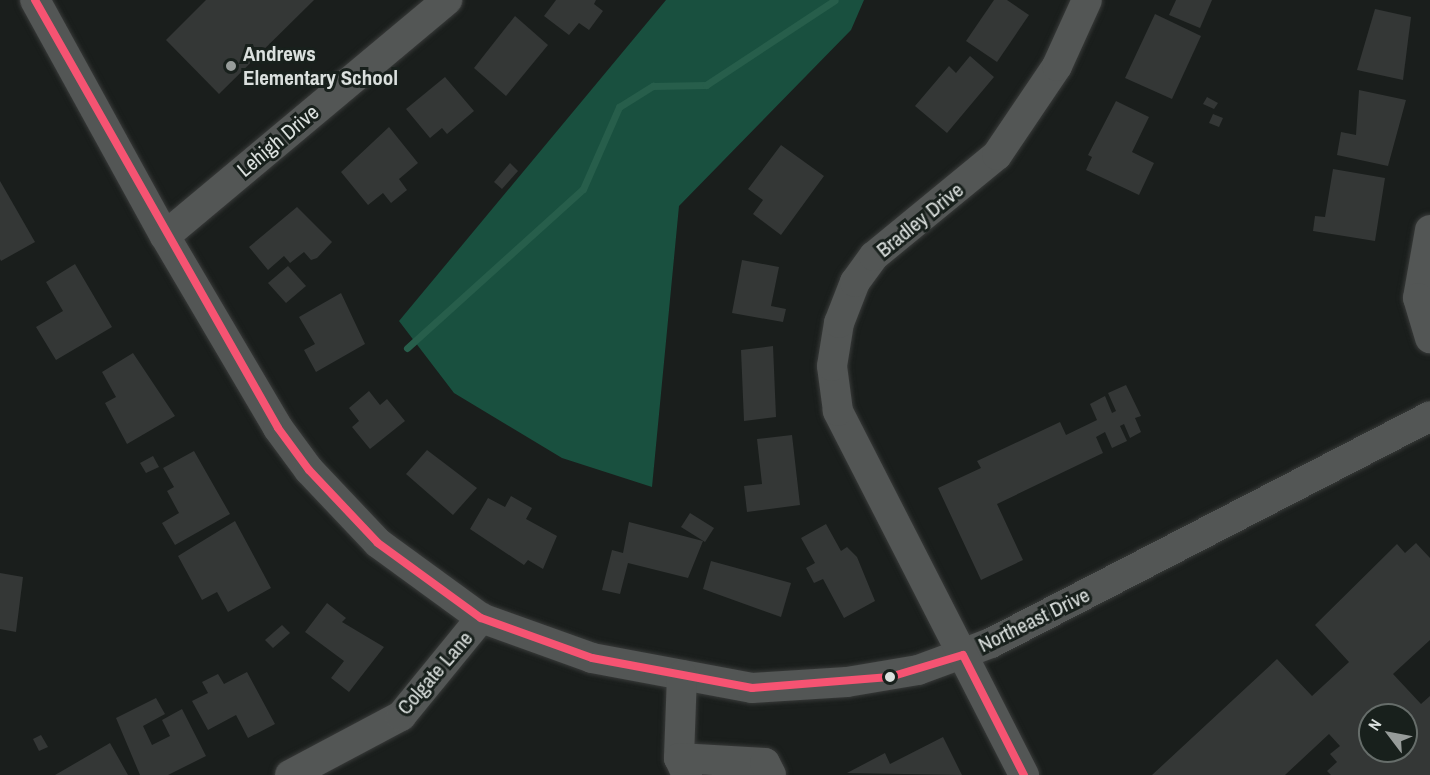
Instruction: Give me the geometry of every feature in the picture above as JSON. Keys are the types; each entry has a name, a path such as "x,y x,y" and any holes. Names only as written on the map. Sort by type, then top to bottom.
{"street":[{"name":"Northeast Drive","path":"36,0 165,236 278,428 309,470 378,543 481,618 592,658 752,688 847,682 918,670 963,655 1430,416"},
{"name":"Lehigh Drive","path":"165,236 447,0"},
{"name":"Bradley Drive","path":"1024,775 838,411 832,366 839,323 855,282 874,256 997,155 1057,66 1087,0"},
{"path":"1430,230 1418,298 1430,338"},
{"name":"Colgate Lane","path":"290,775 401,716 481,618"},
{"path":"682,675 683,766 765,763 771,775"}],"green space":[{"path":"666,0 864,0 851,30 679,206 652,487 562,458 454,393 399,321"}],"building":[{"path":"206,0 314,0 219,94 166,40"},
{"path":"556,0 596,0 594,4 603,11 589,30 579,23 569,35 544,16"},
{"path":"994,0 1007,0 1029,15 997,62 966,41"},
{"path":"1176,0 1212,0 1200,28 1169,15"},
{"path":"1375,9 1411,17 1403,80 1357,70"},
{"path":"1155,14 1201,36 1172,99 1125,78"},
{"path":"515,16 548,45 506,96 474,68"},
{"path":"970,56 994,77 947,133 915,106 949,66 956,73"},
{"path":"445,77 474,111 447,134 442,128 430,138 406,109"},
{"path":"1359,90 1406,100 1388,166 1337,155 1341,132 1356,135"},
{"path":"1207,97 1218,103 1214,109 1203,104"},
{"path":"1116,101 1149,117 1132,152 1154,163 1139,195 1086,170 1092,157 1088,155"},
{"path":"1213,114 1223,118 1219,127 1209,123"},
{"path":"389,127 418,163 399,179 407,190 391,203 383,193 368,205 341,172"},
{"path":"781,145 824,176 781,235 753,214 763,200 748,189"},
{"path":"510,163 518,171 502,189 494,182"},
{"path":"1333,169 1385,178 1375,241 1313,231 1315,216 1325,217"},
{"path":"0,181 35,242 1,261 0,259"},
{"path":"297,207 332,242 317,258 311,260 304,252 290,263 284,256 268,270 249,247"},
{"path":"742,260 779,267 771,306 786,309 783,322 732,313"},
{"path":"75,264 112,327 56,360 36,327 63,311 46,282"},
{"path":"288,266 306,286 286,303 268,283"},
{"path":"341,293 365,344 316,372 304,350 315,344 299,317"},
{"path":"773,346 776,417 744,421 741,350"},
{"path":"133,353 175,416 127,444 105,403 116,397 102,372"},
{"path":"1126,385 1141,416 1135,418 1141,432 1130,438 1124,424 1120,426 1127,441 1112,448 1105,432 1096,437 1103,453 997,504 1023,560 981,580 938,488 981,468 977,461 1060,422 1066,435 1097,420 1090,404 1105,396 1112,413 1116,411 1108,393"},
{"path":"369,391 380,405 387,399 405,421 370,449 352,427 359,421 349,408"},
{"path":"792,435 800,505 747,512 744,486 762,484 757,439"},
{"path":"427,450 477,488 453,515 406,474"},
{"path":"194,451 230,514 175,545 162,523 179,513 167,491 174,487 163,468"},
{"path":"153,456 159,467 146,473 140,463"},
{"path":"511,496 532,508 526,519 557,536 543,569 528,560 524,565 470,529 488,498 505,507"},
{"path":"690,513 714,528 705,542 681,527"},
{"path":"235,521 271,588 228,612 217,592 202,600 178,556"},
{"path":"629,522 703,541 688,578 628,563 620,594 602,590 612,550 623,553"},
{"path":"826,524 841,551 847,547 857,557 875,601 844,618 823,579 814,583 806,568 815,563 801,538"},
{"path":"1416,543 1430,558 1430,640 1393,674 1421,704 1430,696 1430,775 1331,775 1327,771 1337,762 1330,754 1340,746 1329,734 1285,775 1152,775 1277,659 1312,696 1349,662 1315,625 1397,544 1405,553"},
{"path":"711,561 791,583 781,617 703,589"},
{"path":"0,573 23,577 16,632 0,629"},
{"path":"327,603 346,618 342,622 384,647 349,692 331,678 344,661 305,632"},
{"path":"282,625 290,633 273,648 265,640"},
{"path":"247,672 275,724 248,738 236,715 208,730 192,701 208,693 202,682 218,674 224,684"},
{"path":"156,698 165,714 143,726 152,745 170,736 162,720 182,709 206,756 168,775 140,775 116,718"},
{"path":"41,735 48,747 39,751 33,739"},
{"path":"943,737 962,775 847,773 885,753 890,764"},
{"path":"110,743 128,775 55,775 62,771"}],"waterway":[{"path":"407,348 583,189 619,107 653,86 706,85 835,0"}],"transit line":[{"path":"35,0 278,428 309,470 378,543 481,618 592,658 752,688 890,677 963,655"},
{"path":"963,655 1024,775"}],"place":[{"name":"Andrews Elementary School","path":"231,66"}]}
